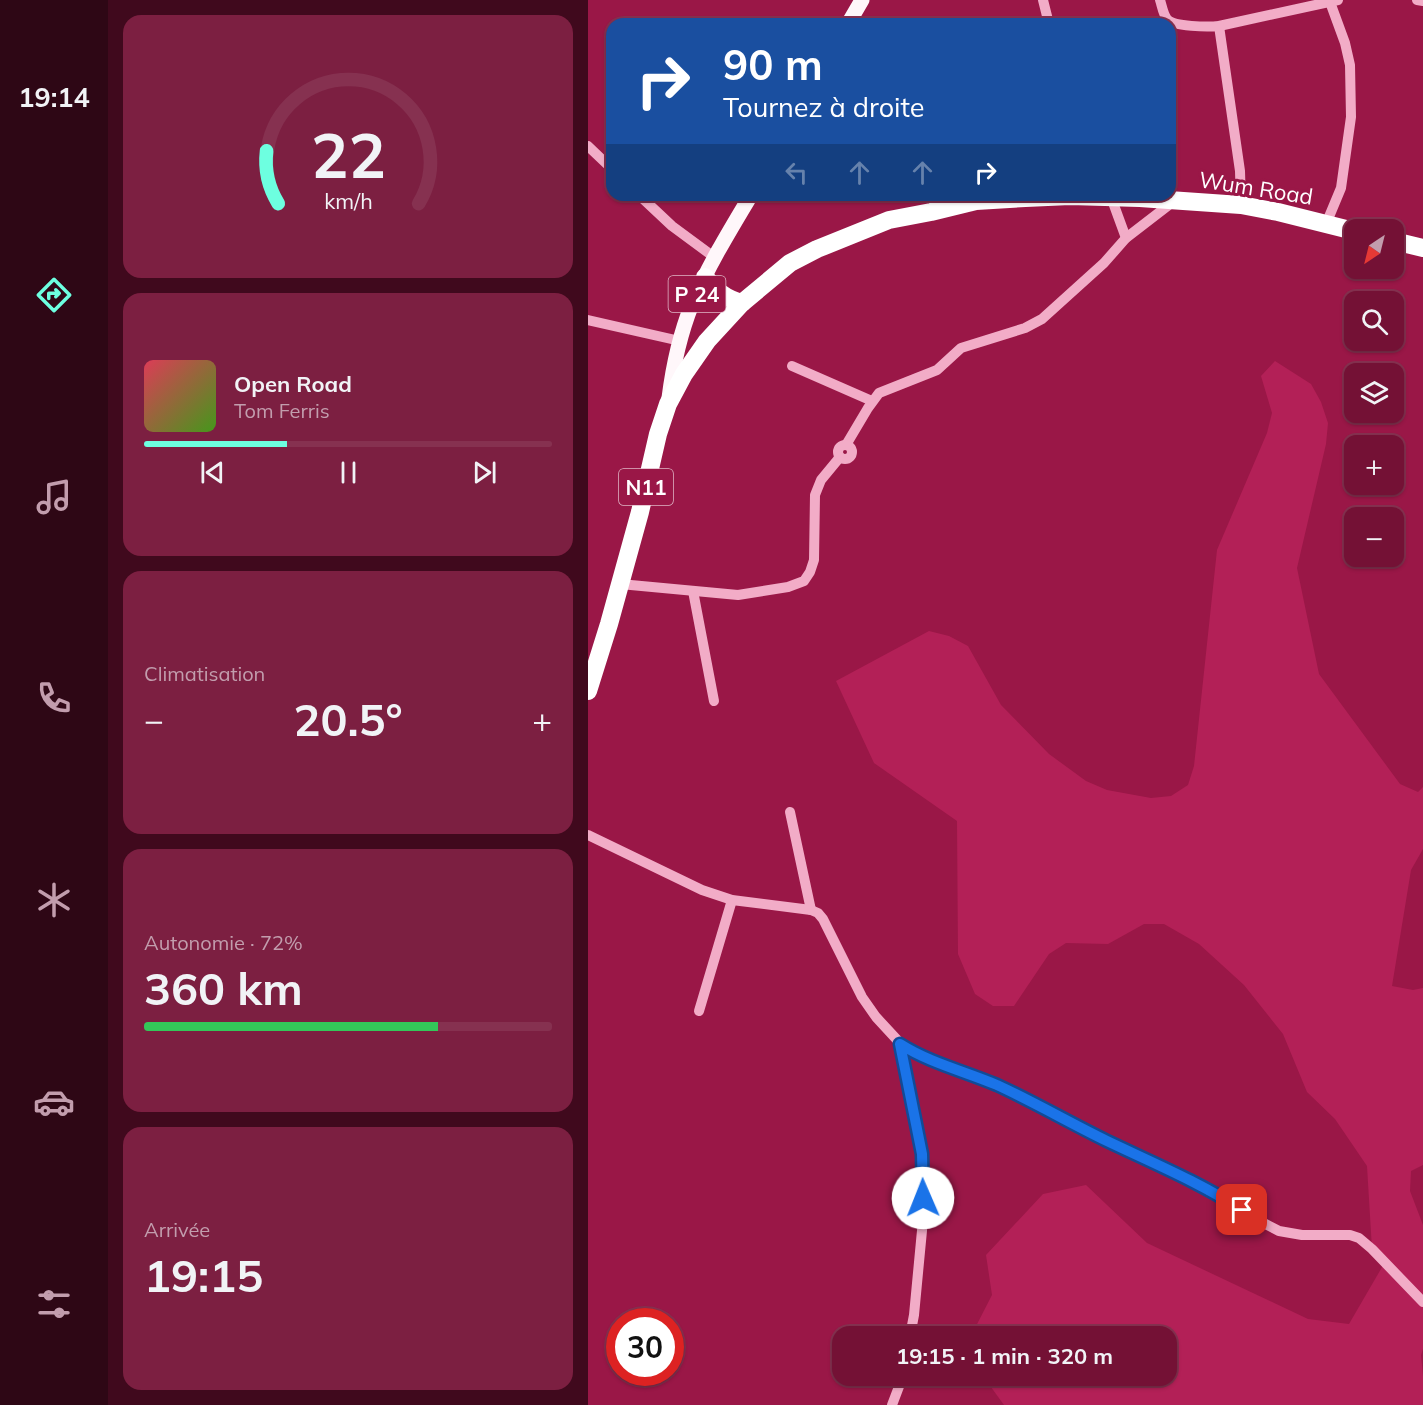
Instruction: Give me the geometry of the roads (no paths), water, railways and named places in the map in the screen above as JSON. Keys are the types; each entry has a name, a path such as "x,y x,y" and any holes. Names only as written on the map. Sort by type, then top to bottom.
{"highway":[{"name":"Wum Road","path":"1176,200 1241,205 1344,228"},
{"name":"Wum Road","path":"742,303 790,263 817,249 889,220 976,201"},
{"path":"1404,243 1423,248"},
{"path":"705,277 717,291 729,299 742,303"},
{"name":"N11","path":"588,691 620,584 658,434 668,404 684,374 707,341 742,303"}],"main road":[{"path":"852,18 862,0"},
{"name":"P 24","path":"668,404 680,341 692,304 714,257 748,201"}],"street":[{"path":"1043,0 1048,18"},
{"path":"1160,0 1166,18"},
{"path":"1417,0 1423,1"},
{"path":"1176,23 1219,26 1334,1 1350,65 1351,117 1341,188 1326,224"},
{"path":"1219,26 1239,162 1241,205"},
{"path":"588,146 606,163"},
{"path":"645,201 672,226 714,257"},
{"path":"1102,201 1126,238"},
{"path":"620,584 738,595 788,587 804,581 814,560 815,495 820,480 840,457 846,459 849,457 851,450 846,445 879,393 937,370 961,348 1025,328 1042,319 1104,263 1126,238 1174,201"},
{"path":"588,320 680,341"},
{"path":"792,366 872,401"},
{"path":"693,591 714,701"},
{"path":"790,812 811,910"},
{"path":"588,835 702,890 732,900 811,910 818,913 862,997 900,1044 918,1055 1022,1097 1192,1181 1279,1231 1302,1235 1350,1235 1359,1238 1423,1302"},
{"path":"699,1011 732,900"},
{"path":"900,1044 922,1154 923,1220 912,1326"},
{"path":"892,1405 899,1386"}]}
